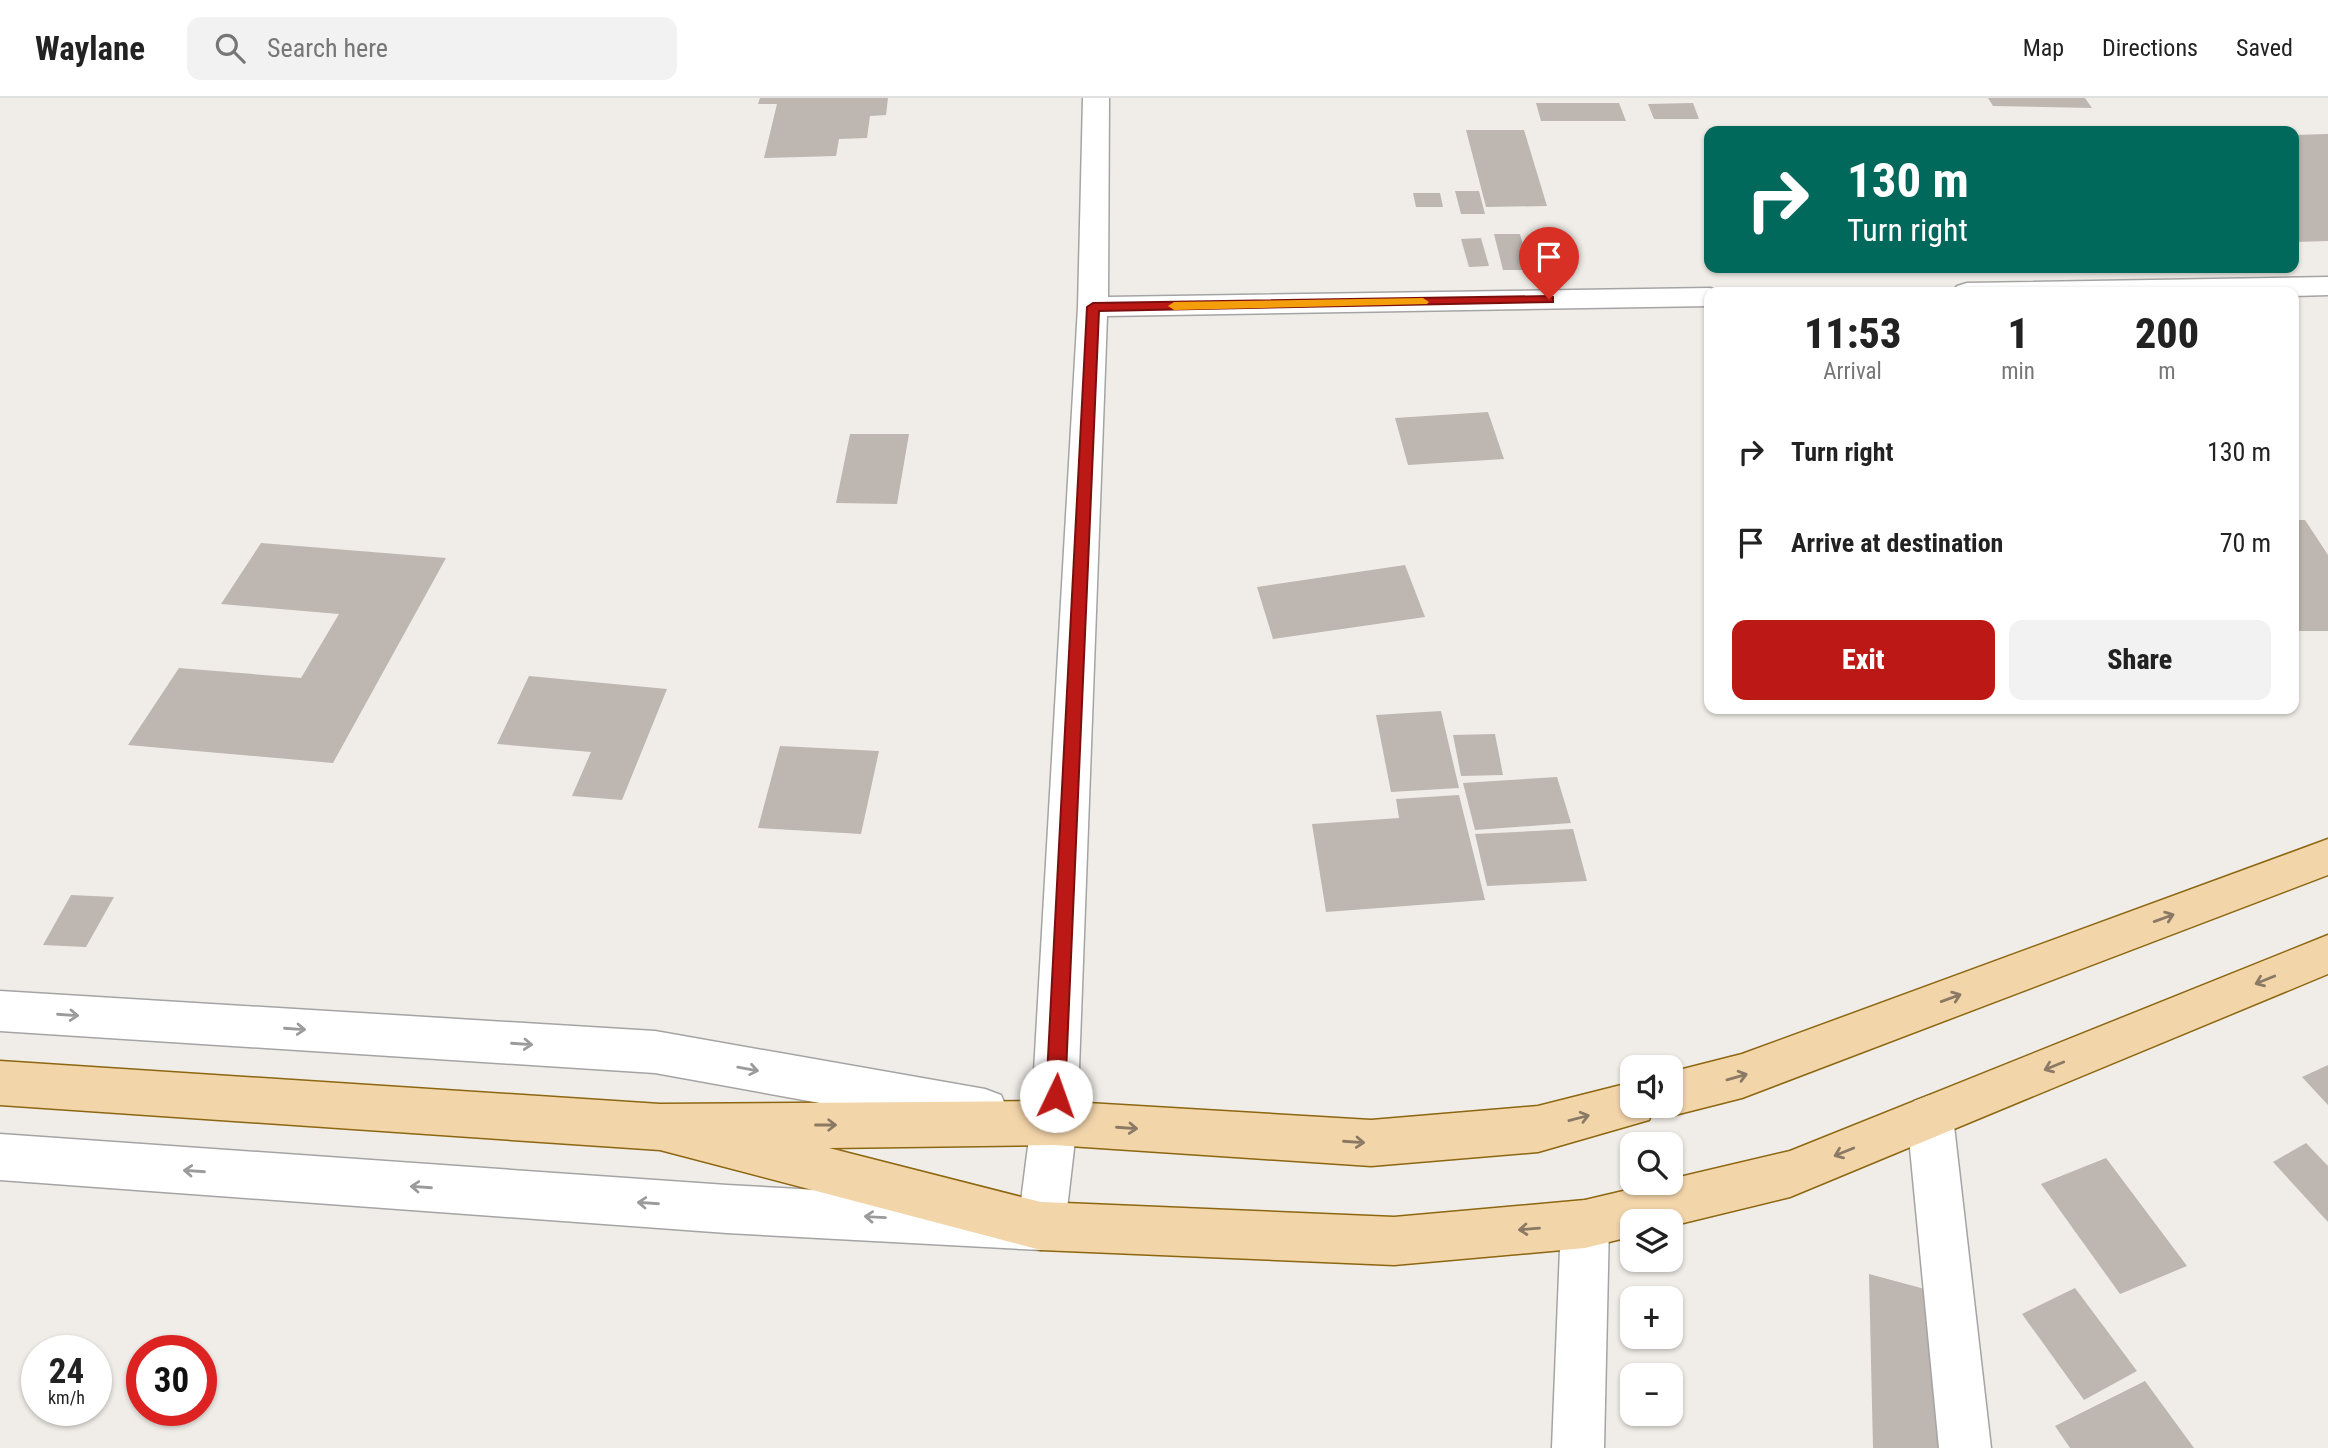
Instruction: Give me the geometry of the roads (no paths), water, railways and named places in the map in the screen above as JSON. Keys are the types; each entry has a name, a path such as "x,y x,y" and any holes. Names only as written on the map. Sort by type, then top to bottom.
{"main road":[{"path":"1683,1091 1742,1076 2328,857"},
{"path":"660,1127 1041,1226 1394,1241 1585,1224 1790,1174 2328,954"},
{"path":"0,1083 660,1127 1054,1123 1371,1143 1538,1129 1620,1107"}],"street":[{"path":"0,1157 713,1208 1041,1226 1054,1123 1093,307 1097,98"},
{"path":"2268,287 2328,286"},
{"path":"1093,307 1704,297"},
{"path":"0,1011 655,1052 1054,1123"},
{"path":"1930,1116 1965,1448"},
{"path":"1578,1448 1585,1224"}]}
